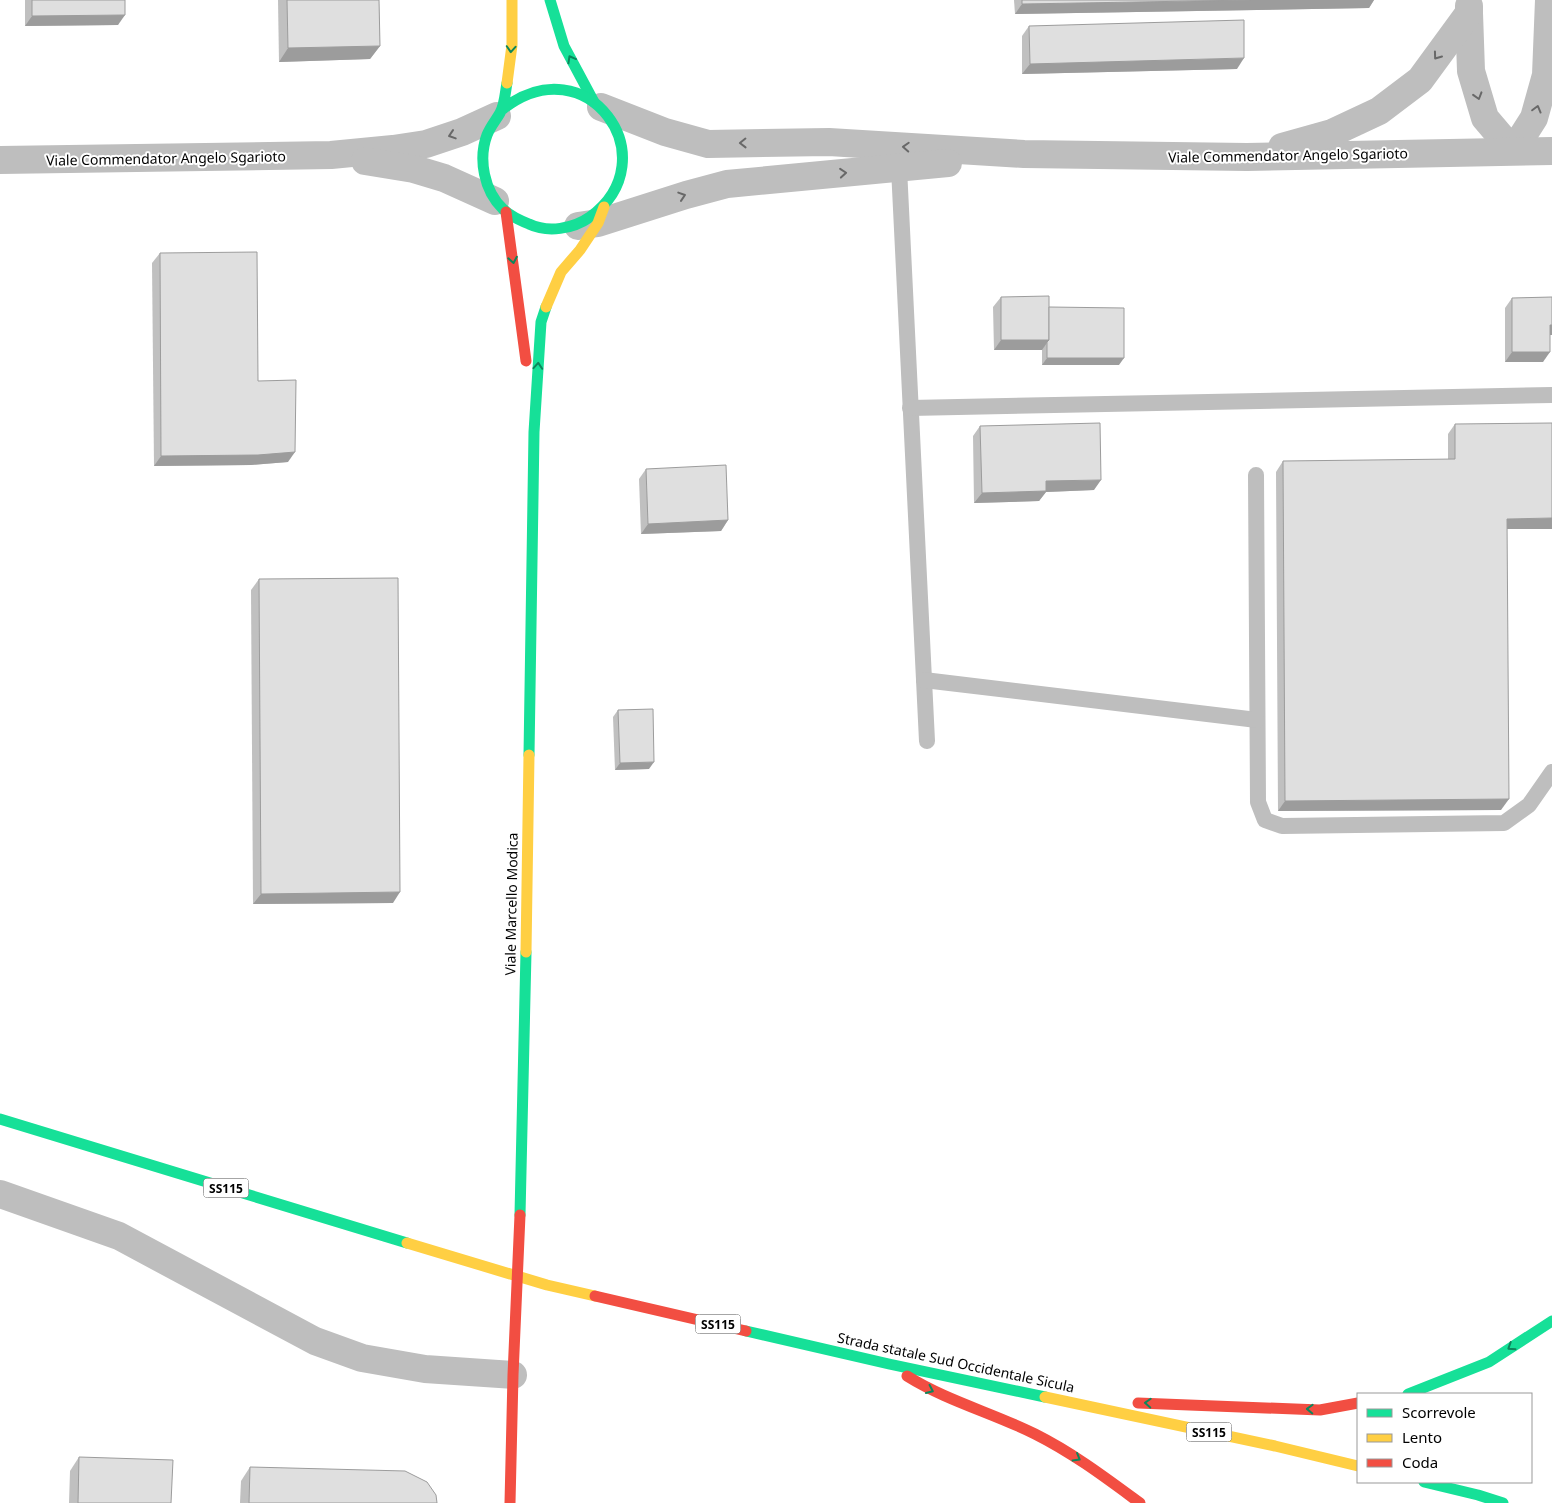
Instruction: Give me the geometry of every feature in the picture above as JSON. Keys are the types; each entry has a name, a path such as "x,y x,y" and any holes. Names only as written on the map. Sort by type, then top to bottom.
{"main road":[{"path":"512,0 512,45 508,78 500,112 486,136 482,158 485,181 500,207 516,274 534,432"},
{"path":"550,0 564,46 597,105 612,121 620,138 623,156 621,175 615,192 601,215"},
{"path":"500,112 518,97 537,90 557,88 576,92 597,105"},
{"path":"500,207 525,224 574,239 548,300 541,322 534,432"},
{"name":"Viale Marcello Modica","path":"510,1503 513,1375 522,1175 534,432"},
{"name":"Strada statale Sud Occidentale Sicula","path":"0,1119 547,1285 889,1364 1059,1399 1357,1466"},
{"path":"1411,1393 1489,1362 1552,1321"},
{"path":"889,1364 926,1388 1036,1434 1085,1463 1140,1503"},
{"path":"1059,1399 1320,1410 1357,1403"},
{"path":"1428,1483 1503,1503"}],"street":[{"path":"1549,0 1552,5"},
{"path":"1469,6 1471,71 1485,118 1513,151 1534,118 1546,75 1549,0"},
{"path":"1247,157 1332,133 1379,111 1420,80 1469,6"},
{"path":"597,105 665,132 708,144 829,142 1024,154"},
{"path":"332,155 393,150 426,144 462,132 500,112"},
{"name":"Viale Commendator Angelo Sgarioto","path":"1024,154 1247,157 1552,151"},
{"path":"574,239 643,210 686,195 727,184 1024,154"},
{"path":"332,155 414,169 444,178 500,207"},
{"name":"Viale Commendator Angelo Sgarioto","path":"0,160 332,155"},
{"path":"574,239 601,215 643,210"},
{"path":"0,1194 119,1236 315,1341 362,1358 425,1369 513,1375"}],"lane":[{"path":"898,168 927,740"},
{"path":"910,408 1552,395"},
{"path":"1256,475 1258,802 1265,820 1282,826 1504,823 1529,805 1552,772"},
{"path":"924,680 1257,720"}],"building":[{"path":"32,0 125,0 125,15 32,16"},
{"path":"287,0 379,0 380,46 288,48"},
{"path":"1022,0 1251,0 1022,4"},
{"path":"1244,20 1244,58 1030,64 1029,26"},
{"path":"257,252 258,381 296,380 295,452 258,455 161,456 160,253"},
{"path":"1049,296 1049,340 1001,340 1001,297"},
{"path":"1552,297 1550,352 1512,352 1512,298"},
{"path":"1049,307 1124,308 1124,358 1047,358"},
{"path":"1100,423 1101,480 1046,481 1046,491 982,493 980,426"},
{"path":"1552,423 1552,518 1507,519 1509,799 1285,801 1283,461 1455,459 1455,424"},
{"path":"726,465 728,520 648,524 646,469"},
{"path":"398,578 400,892 261,894 259,579"},
{"path":"653,709 654,762 620,763 618,710"},
{"path":"79,1457 173,1460 171,1503 78,1503"},
{"path":"250,1467 405,1471 427,1482 436,1495 437,1503 249,1503"}],"traffic: fast":[{"path":"550,0 564,46 594,102"},
{"path":"503,109 534,92 563,90 589,99 608,116 620,140 622,166 613,193 590,217 568,227 552,229 536,227 509,214 496,202 484,174 483,154 488,132 502,110 507,83"},
{"path":"529,755 534,432 541,322 546,307"},
{"path":"520,1215 526,952"},
{"path":"0,1119 407,1243"},
{"path":"1411,1393 1489,1362 1552,1321"},
{"path":"746,1331 1045,1397"},
{"path":"1428,1483 1503,1503"}],"traffic: slow":[{"path":"507,83 512,45 512,0"},
{"path":"546,307 561,272 580,250 598,223 604,207"},
{"path":"526,952 529,755"},
{"path":"407,1243 547,1285 595,1296"},
{"path":"1045,1397 1275,1446 1357,1466"}],"traffic: jam":[{"path":"506,212 526,361"},
{"path":"510,1503 520,1215"},
{"path":"595,1296 746,1331"},
{"path":"907,1376 938,1393 1049,1441 1089,1466 1140,1503"},
{"path":"1138,1403 1320,1410 1357,1403"}]}
